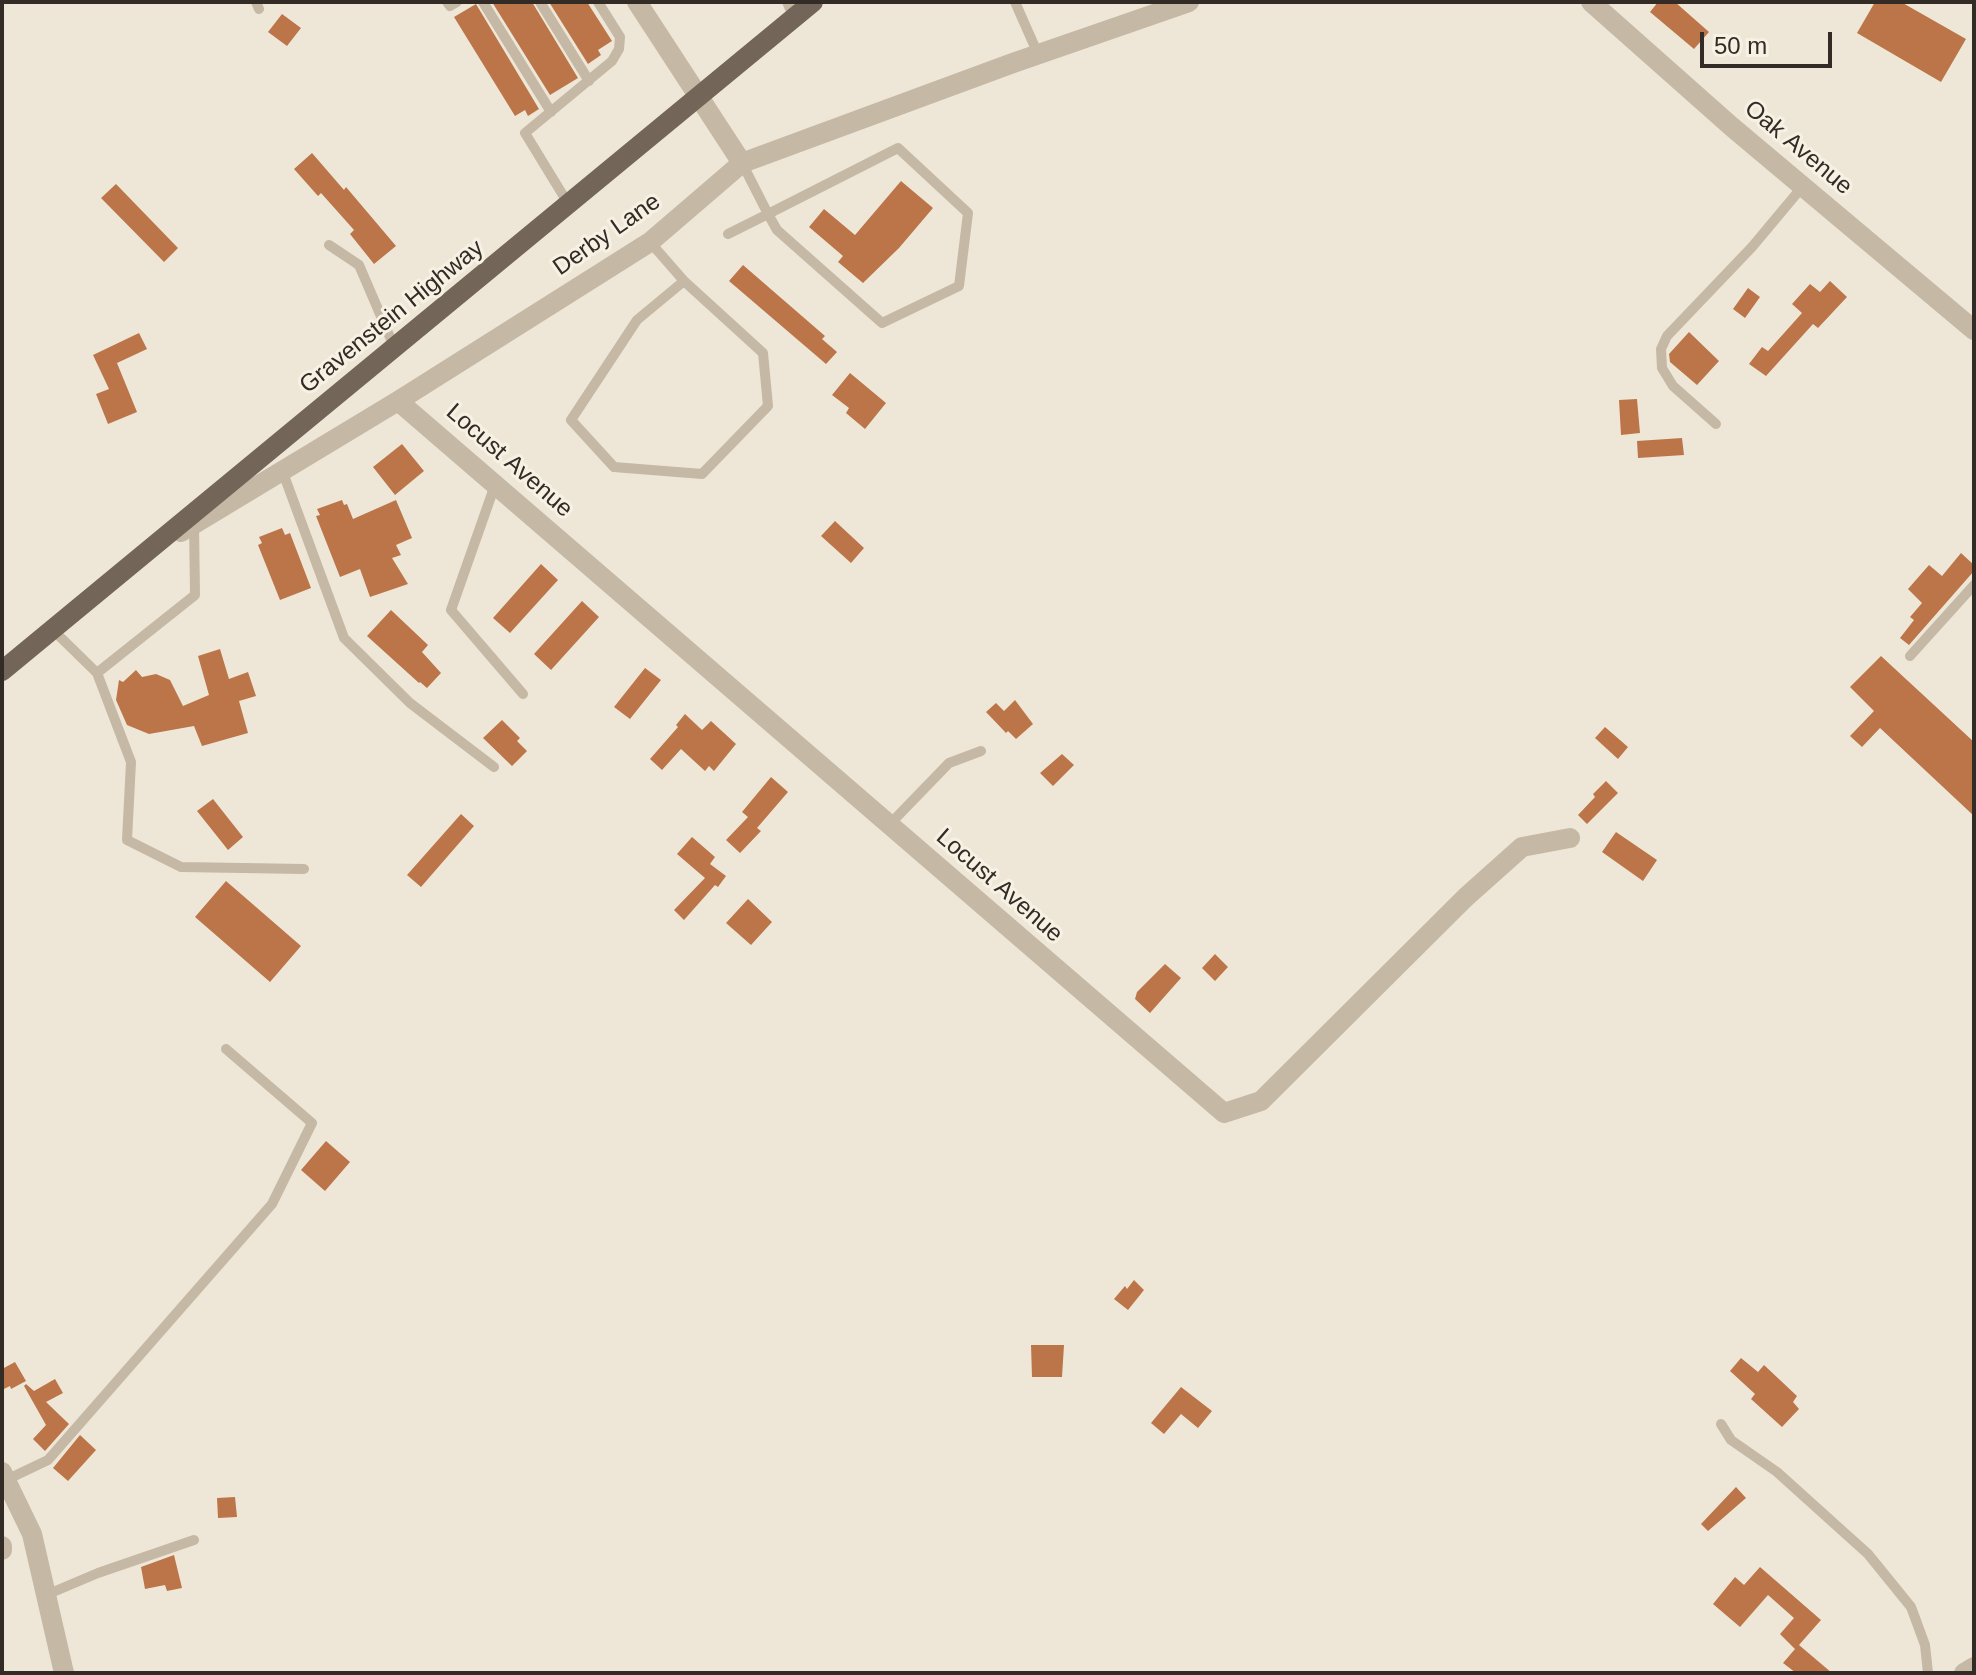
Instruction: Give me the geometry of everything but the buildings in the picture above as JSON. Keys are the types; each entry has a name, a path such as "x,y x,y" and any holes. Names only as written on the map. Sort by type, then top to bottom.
{"main road":[{"name":"Gravenstein Highway","path":"2,671 700,97 790,10 813,2"}],"street":[{"path":"637,2 742,163"},
{"name":"Derby Lane","path":"131,564 650,242 742,163 1189,2"},
{"name":"Oak Avenue","path":"1591,2 1974,330"},
{"name":"Locust Avenue","path":"398,401 1224,1113 1261,1101 1466,897 1522,847 1570,838"},
{"path":"4,1476 32,1534 64,1673"},
{"path":"1964,1673 1974,1667"}],"lane":[{"path":"447,2 450,6 457,2"},
{"path":"483,2 551,112"},
{"path":"540,2 589,81"},
{"path":"569,205 525,133 612,61 619,49 620,37 598,2"},
{"path":"1015,2 1038,54"},
{"path":"728,234 768,214 898,148 968,213 959,286 882,323 777,230 768,214 742,163"},
{"path":"1716,424 1673,386 1662,368 1661,349 1667,336 1752,247 1803,186"},
{"path":"650,242 684,281 763,353 768,406 702,474 614,467 571,420 637,320 684,281"},
{"path":"329,245 359,265 395,349"},
{"path":"282,470 344,638 410,703 494,767"},
{"path":"496,483 451,610 523,694"},
{"path":"97,673 195,595 194,524"},
{"path":"1910,656 1974,585"},
{"path":"52,629 97,673 131,762 127,840 181,867 304,869"},
{"path":"889,825 949,763 981,751"},
{"path":"4,1476 48,1460 272,1204 312,1123 226,1049"},
{"path":"1721,1424 1731,1440 1777,1472 1868,1554 1911,1607 1925,1645 1928,1673"},
{"path":"46,1595 98,1573 194,1540"}]}
